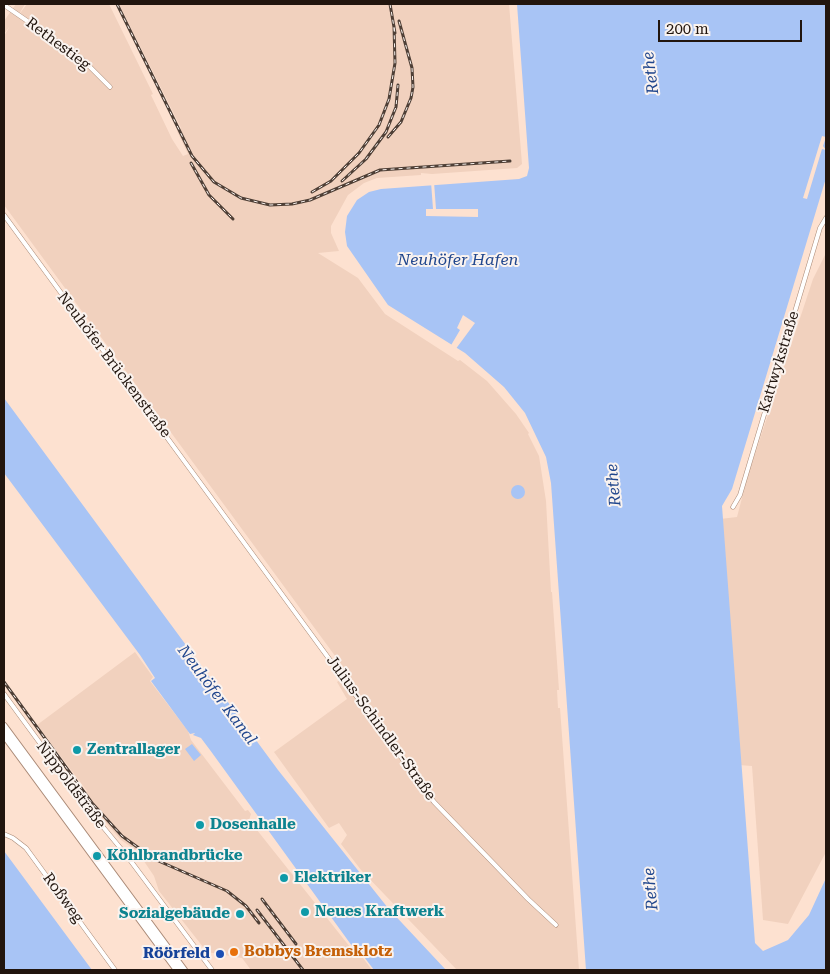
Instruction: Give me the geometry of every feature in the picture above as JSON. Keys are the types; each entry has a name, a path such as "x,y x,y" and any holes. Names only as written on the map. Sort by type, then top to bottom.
{"main road":[{"path":"4,726 184,970"},
{"path":"4,735 177,970"}],"street":[{"name":"Rethestieg","path":"4,5 81,58 110,87"},
{"name":"Neuhöfer Brückenstraße","path":"4,216 225,514"},
{"name":"Kattwykstraße","path":"733,508 740,495 820,228 826,218"},
{"name":"Julius-Schindler-Straße","path":"225,514 434,802 528,899 556,925"},
{"name":"Nippoldstraße","path":"4,694 89,810 127,856 212,970"},
{"name":"Roßweg","path":"4,834 26,848 115,970"}],"shaded area":[{"path":"16,4 25,4 18,16 27,4 109,4 153,94 151,95 172,139 183,156 188,154 177,131 181,128 119,4 509,4 522,164 517,168 432,174 421,173 421,175 377,178 364,183 348,195 331,226 331,233 339,251 318,253 358,278 385,314 458,361 460,360 487,381 516,414 529,433 539,456 546,501 559,690 557,690 558,708 560,708 579,970 457,970 361,870 341,844 347,835 339,823 329,828 274,752 347,699 337,682 346,675 349,681 352,679 4,205 4,36 10,26 4,34 4,21"},
{"path":"826,253 826,852 788,924 763,920 752,766 739,765 720,519 737,517 748,475 813,279"},
{"path":"135,652 153,677 150,681 188,731 191,740 245,811 248,810 251,814 249,820 350,947 354,946 372,970 251,970 242,958 207,952 159,891 154,876 137,851 121,840 94,809 84,794 87,791 37,725"}],"water":[{"path":"517,4 826,4 826,178 732,489 722,506 755,943 763,951 788,940 809,915 826,878 826,970 586,970 551,483 546,457 525,413 504,387 465,353 388,305 347,246 345,232 347,216 357,200 369,192 381,189 519,179 527,176 529,168"},
{"name":"Neuhöfer Kanal","path":"4,398 278,770 388,908 446,970 374,970 355,945 352,946 201,738 193,735 195,733 190,734 151,681 155,678 140,655 4,473"},
{"path":"515,485 521,485 525,492 521,499 515,499 511,495 511,489"},
{"path":"192,744 201,755 194,761 185,749"},
{"path":"4,851 92,970 4,970"}],"pier":[{"path":"822,136 826,137 823,146 826,150 822,149 807,199 803,198"},
{"path":"431,182 434,182 436,209 478,209 478,217 426,216 426,209 433,209"},
{"path":"463,315 475,323 455,350 450,347 460,330 457,328"}],"railway":[{"path":"117,4 192,156 214,182 241,198 270,205 292,204 310,200 380,170 510,161"},
{"path":"390,4 395,33"},
{"path":"388,137 401,122 411,98 413,87 412,68 399,21"},
{"path":"312,192 331,181 359,153 379,125 389,99 395,63 394,26"},
{"path":"342,181 366,159 386,132 396,107 398,85"},
{"path":"191,163 209,195 233,219"},
{"path":"4,682 92,803 122,836 154,859 227,891 246,906 259,923"},
{"path":"262,899 296,944"},
{"path":"257,910 303,970"}],"place":[{"name":"Zentrallager","path":"77,750"},
{"name":"Dosenhalle","path":"200,825"},
{"name":"Köhlbrandbrücke","path":"97,856"},
{"name":"Elektriker","path":"284,878"},
{"name":"Neues Kraftwerk","path":"305,912"},
{"name":"Sozialgebäude","path":"240,914"},
{"name":"Bobbys Bremsklotz","path":"234,952"},
{"name":"Röörfeld","path":"220,954"}],"water label":[{"name":"Rethe","path":"651,73"},
{"name":"Neuhöfer Hafen","path":"458,260"},
{"name":"Rethe","path":"614,485"},
{"name":"Rethe","path":"651,889"}]}
